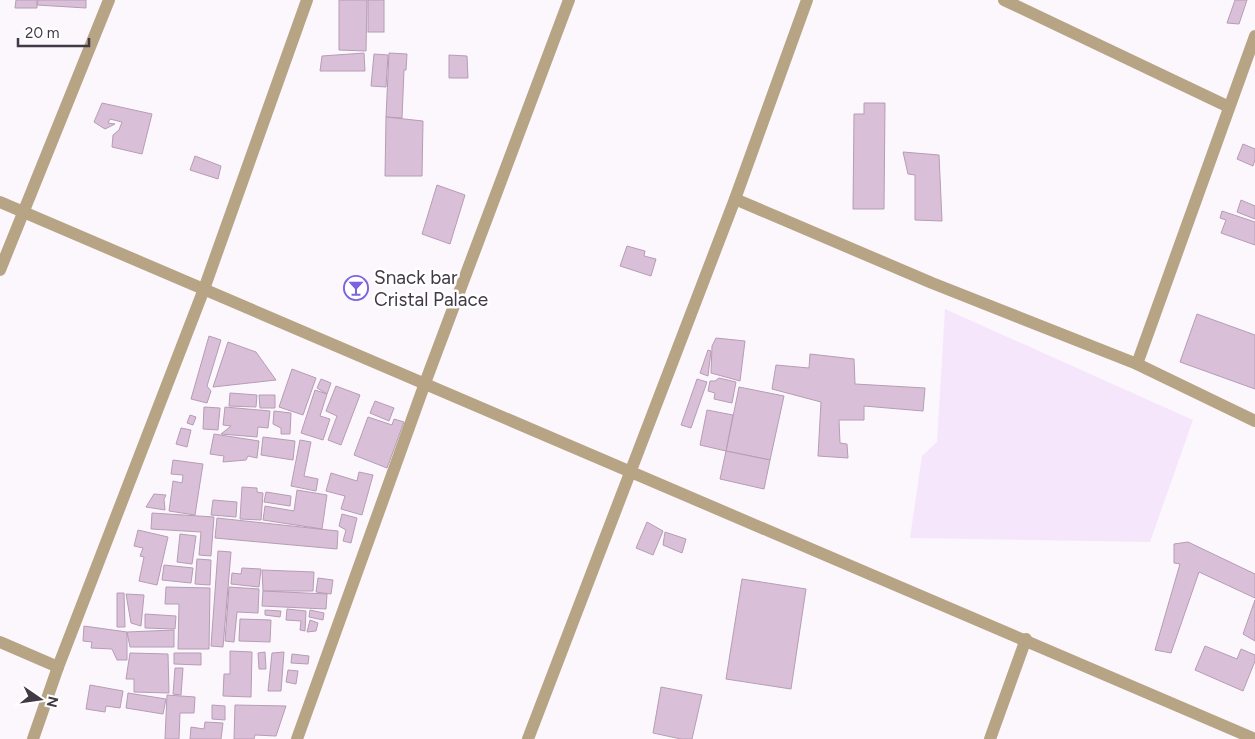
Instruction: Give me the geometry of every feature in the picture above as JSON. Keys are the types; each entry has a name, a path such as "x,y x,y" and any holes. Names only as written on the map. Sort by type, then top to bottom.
{"street":[{"path":"0,270 109,0"},
{"path":"33,739 58,667 204,289 307,0"},
{"path":"297,739 425,383 569,0"},
{"path":"528,739 735,199 807,0"},
{"path":"1004,0 1229,107"},
{"path":"1138,364 1255,36"},
{"path":"735,199 932,283 1138,364 1255,421"},
{"path":"0,202 828,557 1026,639 1255,739"},
{"path":"990,739 1026,639"},
{"path":"0,642 58,667"}],"shaded area":[{"path":"945,309 1193,420 1150,542 910,538 922,456 937,442"}],"building":[{"path":"16,0 37,0 37,8 15,8"},
{"path":"38,0 86,0 86,8 37,5"},
{"path":"339,0 367,0 366,51 339,50"},
{"path":"368,0 384,0 384,32 368,32"},
{"path":"1235,0 1247,0 1239,24 1227,23"},
{"path":"364,53 365,71 320,71 322,56"},
{"path":"389,53 407,54 406,70 404,70 402,118 386,117"},
{"path":"374,54 388,55 386,87 371,86"},
{"path":"449,55 467,56 468,78 449,78"},
{"path":"102,103 152,114 142,154 112,147 113,135 119,130 122,122 110,119 108,123 115,124 105,129 94,122"},
{"path":"864,103 885,103 884,209 853,209 854,114 864,114"},
{"path":"386,117 423,121 422,176 385,176"},
{"path":"1243,144 1255,149 1253,166 1237,159"},
{"path":"903,152 939,155 942,221 915,220 915,175 908,174"},
{"path":"195,156 221,166 218,179 190,170"},
{"path":"437,185 465,195 450,244 422,234"},
{"path":"1241,200 1255,206 1255,219 1237,212"},
{"path":"1222,211 1255,222 1255,245 1221,233 1226,220 1220,218"},
{"path":"627,246 645,251 644,256 656,259 651,276 620,266"},
{"path":"1197,314 1255,335 1255,389 1180,362"},
{"path":"209,336 221,340 207,386 211,391 207,403 191,399"},
{"path":"716,338 745,341 740,381 711,373 712,346"},
{"path":"228,342 256,352 276,380 213,387"},
{"path":"708,350 711,351 708,376 700,373"},
{"path":"810,354 854,359 855,384 925,388 923,411 864,406 864,420 839,420 840,443 847,444 848,458 818,456 821,402 772,389 776,365 809,368"},
{"path":"292,369 316,378 303,415 279,407"},
{"path":"719,378 736,382 732,403 714,399 715,393 708,391 710,381 715,381"},
{"path":"321,379 331,383 327,394 317,388"},
{"path":"697,379 707,382 691,428 681,425"},
{"path":"336,386 360,395 341,445 328,440 337,416 326,411"},
{"path":"739,387 784,396 770,460 726,451"},
{"path":"315,390 327,394 320,416 330,419 323,440 301,433"},
{"path":"230,393 257,395 256,407 229,406"},
{"path":"259,395 275,395 275,408 260,408"},
{"path":"375,401 394,408 389,421 370,413"},
{"path":"204,407 220,408 218,430 203,429"},
{"path":"225,407 270,411 268,428 258,427 257,437 221,434 231,426 223,425"},
{"path":"707,410 733,415 726,451 700,445"},
{"path":"274,411 291,413 290,434 281,434 281,428 273,424"},
{"path":"190,415 196,417 193,425 187,423"},
{"path":"368,417 392,425 394,419 404,422 387,468 354,455"},
{"path":"181,428 191,430 187,447 176,444"},
{"path":"214,434 259,441 257,458 248,456 246,460 223,462 224,456 210,454"},
{"path":"263,437 295,441 293,460 261,455"},
{"path":"300,440 311,442 304,476 318,479 316,491 291,486"},
{"path":"726,451 770,460 764,489 720,479"},
{"path":"173,460 203,464 195,515 169,511 173,481 182,483 183,475 171,474"},
{"path":"359,472 373,475 362,515 341,509 345,496 326,491 331,473 357,481"},
{"path":"242,487 257,488 257,492 263,493 261,520 240,519"},
{"path":"297,490 327,495 322,529 263,520 265,506 294,511"},
{"path":"266,492 291,496 290,506 264,502"},
{"path":"154,494 166,495 164,499 165,510 146,507"},
{"path":"213,500 237,502 236,517 211,515"},
{"path":"152,513 214,517 211,556 199,555 201,532 151,529"},
{"path":"342,514 357,518 351,543 343,541 346,530 339,526"},
{"path":"217,518 338,531 337,549 215,538"},
{"path":"647,522 663,531 653,555 636,548"},
{"path":"138,530 168,537 157,585 139,581 144,557 140,556 143,548 134,546"},
{"path":"665,532 686,539 682,553 663,545"},
{"path":"180,534 196,536 192,564 177,562"},
{"path":"1188,542 1255,574 1255,598 1199,572 1171,653 1155,650 1180,564 1174,563 1174,544"},
{"path":"218,551 231,552 223,647 211,646"},
{"path":"197,559 211,560 210,585 195,584"},
{"path":"164,565 193,568 191,583 162,580"},
{"path":"242,568 261,569 259,587 231,584 232,573 241,574"},
{"path":"262,570 314,572 313,591 263,591"},
{"path":"318,578 333,580 331,594 316,592"},
{"path":"742,579 806,589 791,689 726,679"},
{"path":"166,587 210,588 209,649 178,649 179,604 165,604"},
{"path":"229,587 259,589 258,613 237,612 234,642 225,641"},
{"path":"263,591 327,594 326,609 262,606"},
{"path":"117,593 124,593 125,627 117,627"},
{"path":"126,594 144,595 141,626 131,623"},
{"path":"1255,600 1255,641 1243,634"},
{"path":"287,609 306,611 305,631 300,630 301,621 286,620"},
{"path":"265,610 281,611 280,617 265,615"},
{"path":"310,610 324,613 323,620 309,617"},
{"path":"145,614 176,616 175,629 145,628"},
{"path":"240,619 271,620 270,642 239,641"},
{"path":"310,620 318,623 316,631 307,632"},
{"path":"84,626 127,632 127,660 117,660 112,649 91,648 92,642 83,641"},
{"path":"174,630 174,647 130,647 127,632"},
{"path":"1205,646 1237,659 1241,649 1255,655 1255,661 1243,691 1195,670"},
{"path":"230,651 252,652 251,697 223,696 224,674 230,674"},
{"path":"265,652 266,669 259,669 258,653"},
{"path":"284,652 281,691 268,691 272,653"},
{"path":"130,653 168,654 169,693 134,692 134,679 126,679"},
{"path":"174,653 201,653 201,665 174,664"},
{"path":"292,654 309,656 308,664 291,663"},
{"path":"175,668 183,668 181,695 173,694"},
{"path":"288,670 298,671 296,684 286,682"},
{"path":"90,685 123,691 120,708 106,706 105,712 86,709"},
{"path":"661,687 702,695 692,739 681,739 653,733"},
{"path":"128,693 166,699 163,714 126,708"},
{"path":"167,695 195,697 194,713 180,713 179,739 165,739"},
{"path":"212,705 225,706 225,720 212,719"},
{"path":"235,705 286,706 276,736 255,735 254,739 234,739"},
{"path":"205,722 223,723 221,739 190,739 191,727 204,729"}],"place":[{"name":"Snack bar Cristal Palace","path":"356,288"}]}
